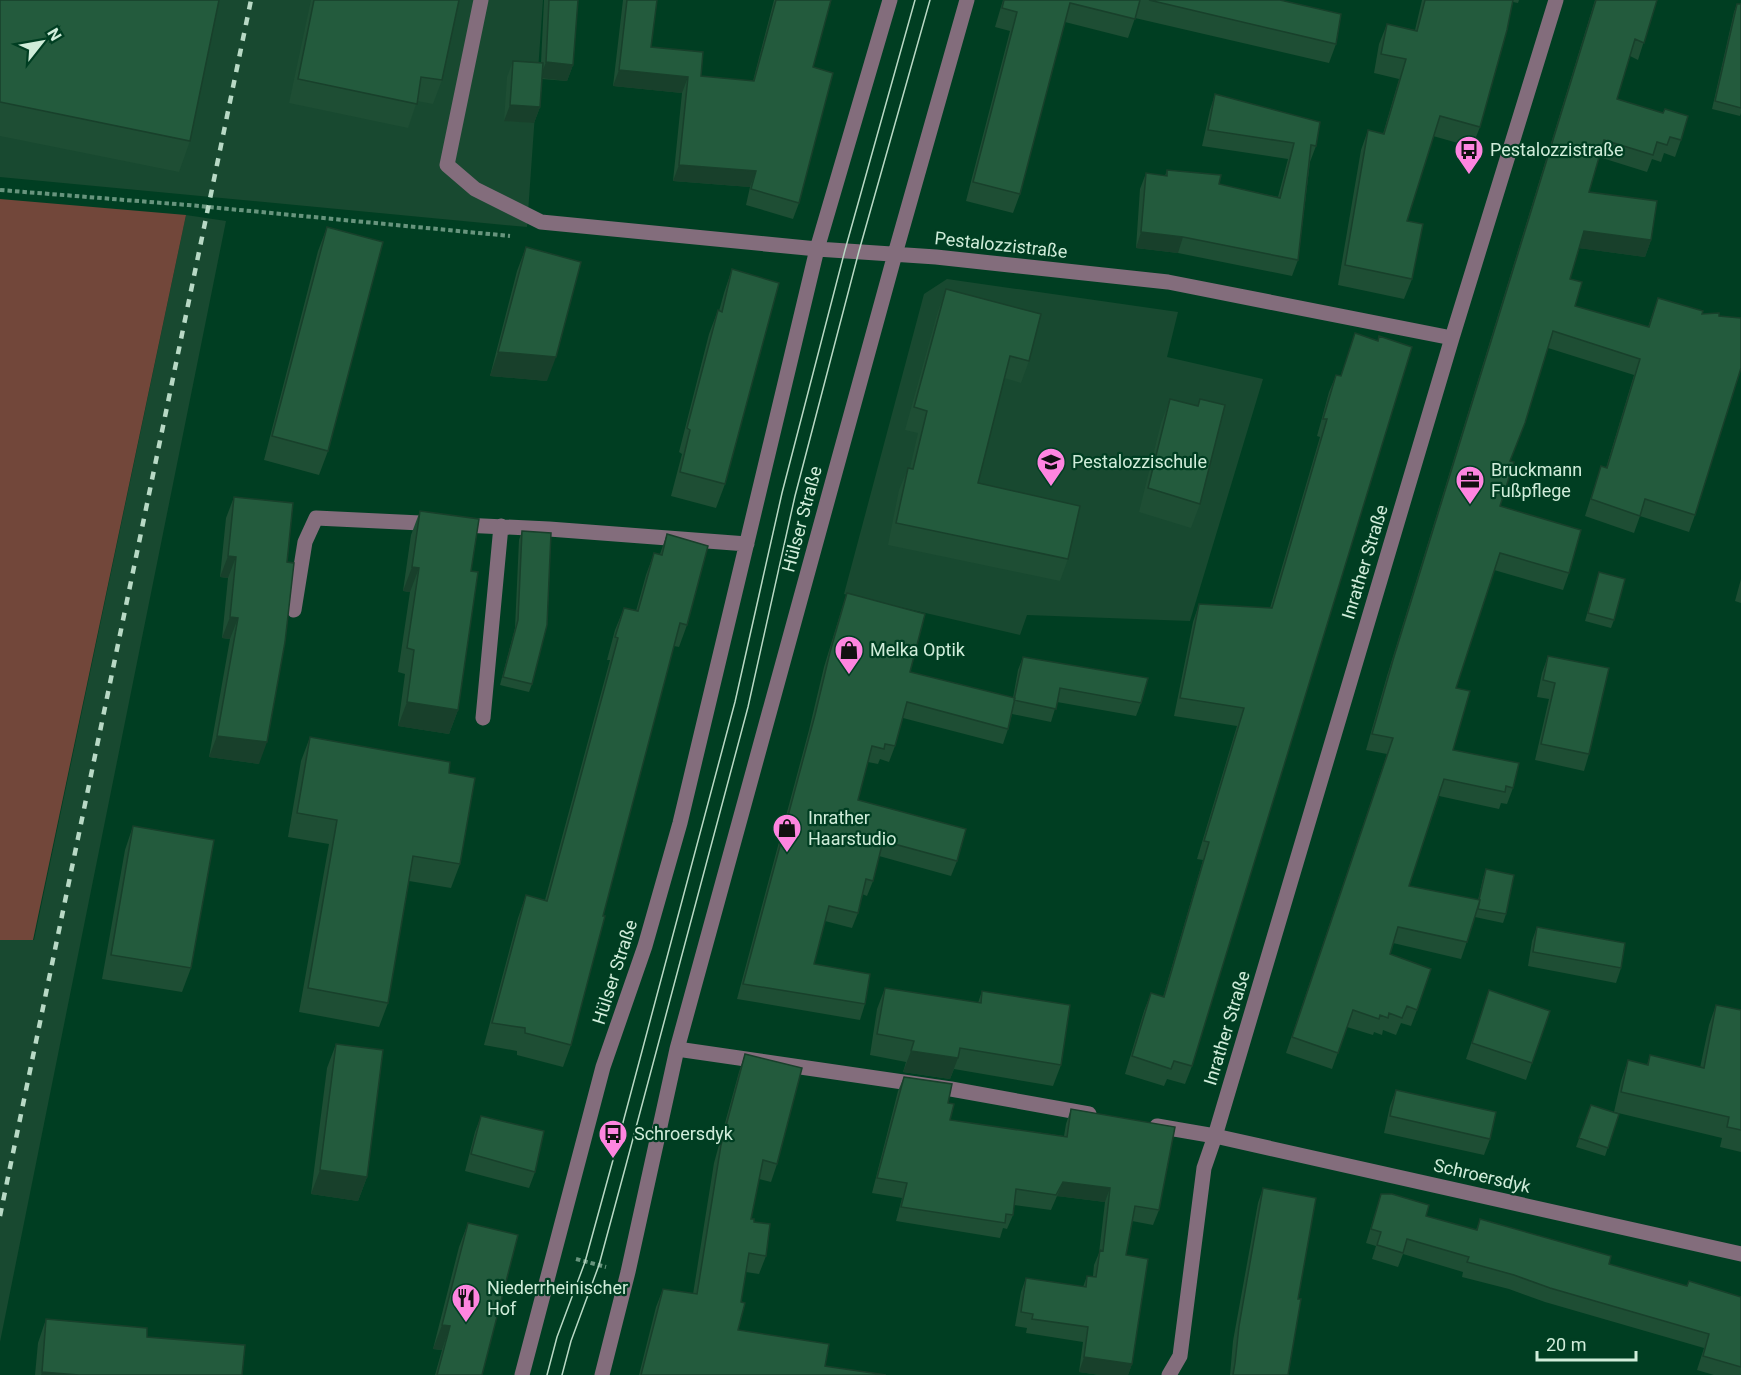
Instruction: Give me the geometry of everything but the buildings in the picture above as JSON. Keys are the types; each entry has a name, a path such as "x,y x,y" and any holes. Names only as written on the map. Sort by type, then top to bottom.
{"street":[{"path":"481,0 447,165 475,189 541,222"},
{"name":"Hülser Straße","path":"522,1375 603,1067 645,946 680,824 817,249 890,0"},
{"name":"Hülser Straße","path":"602,1375 628,1272 677,1049 967,0"},
{"name":"Inrather Straße","path":"1169,1375 1180,1356 1204,1168 1452,338 1556,0"},
{"name":"Pestalozzistraße","path":"541,222 817,249 895,254 1167,282 1452,338"},
{"path":"294,610 305,542 316,518 501,526 747,544"},
{"path":"483,718 501,526"},
{"path":"677,1049 951,1089 1101,1116"},
{"path":"1146,1124 1215,1136"},
{"name":"Schroersdyk","path":"1215,1136 1741,1254"}],"path":[{"path":"0,190 188,205 514,236 541,222"},
{"path":"555,1252 628,1272"}],"shaded area":[{"path":"0,0 543,0 527,227 0,177"},
{"path":"0,199 186,215 33,940 0,940"},
{"path":"186,215 226,221 0,1342 0,940 34,940"},
{"name":"Pestalozzischule","path":"947,279 1178,312 1167,357 1263,379 1190,621 1027,615 1020,635 844,594 924,294"}],"tram line":[{"path":"547,1375 557,1337 585,1262 613,1160 735,702 782,493 845,250 915,0"},
{"path":"562,1375 571,1341 599,1265 626,1165 748,707 795,496 859,251 930,0"}],"railway":[{"path":"0,1216 251,0"}],"place":[{"name":"Pestalozzistraße","path":"1469,176"},
{"name":"Pestalozzischule","path":"1051,488"},
{"name":"Bruckmann Fußpflege","path":"1470,506"},
{"name":"Melka Optik","path":"849,676"},
{"name":"Inrather Haarstudio","path":"787,854"},
{"name":"Schroersdyk","path":"613,1160"},
{"name":"Niederrheinischer Hof","path":"466,1324"}]}
